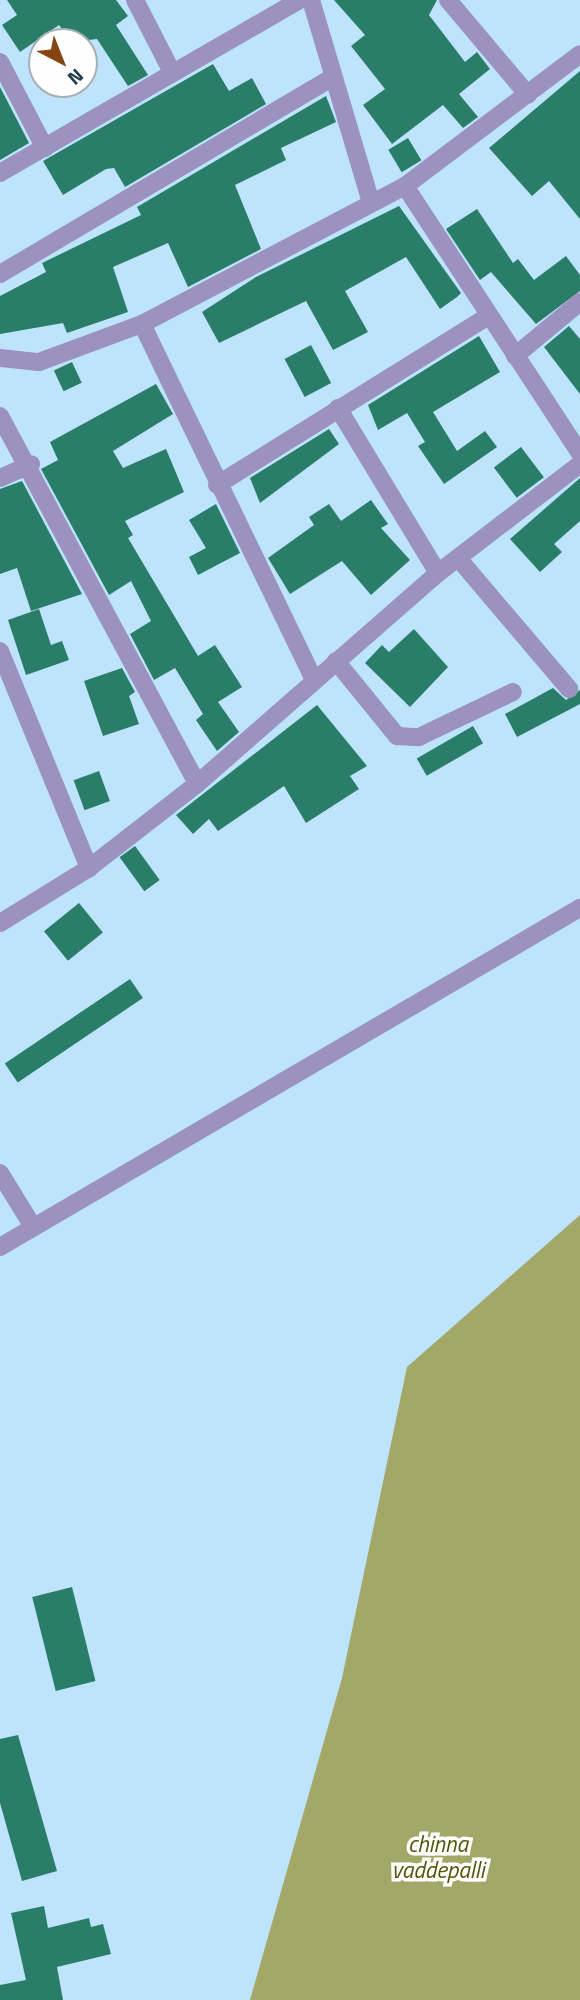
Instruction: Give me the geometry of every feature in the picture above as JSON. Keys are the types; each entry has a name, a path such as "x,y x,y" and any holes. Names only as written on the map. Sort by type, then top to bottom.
{"street":[{"path":"135,0 173,72"},
{"path":"0,173 300,0"},
{"path":"311,0 371,202"},
{"path":"448,0 528,95"},
{"path":"0,358 39,362 142,324 405,186 580,55"},
{"path":"0,62 45,148"},
{"path":"0,274 332,78"},
{"path":"405,186 580,453"},
{"path":"516,356 580,302"},
{"path":"217,485 488,316"},
{"path":"142,324 217,485 314,680"},
{"path":"338,408 439,573"},
{"path":"0,415 31,464 197,784"},
{"path":"0,478 31,464"},
{"path":"0,923 89,868 197,784 439,573 580,464"},
{"path":"458,558 569,689"},
{"path":"0,651 89,868"},
{"path":"336,661 397,736 419,737 513,692"},
{"path":"0,1247 33,1225 580,908"},
{"path":"0,1173 33,1225"}],"water":[{"name":"chinna vaddepalli","path":"580,1215 580,2000 250,2000 342,1678 407,1367"}],"building":[{"path":"7,0 116,0 128,16 116,25 148,75 128,86 98,41 98,28 61,28 59,25 55,28 28,28 28,46 20,52 2,25 17,15"},
{"path":"334,0 437,0 429,15 465,62 477,52 490,69 459,94 478,117 463,128 443,105 392,144 363,105 385,89 351,46 365,35"},
{"path":"213,64 229,91 252,78 266,104 125,187 114,168 106,169 63,195 43,161"},
{"path":"580,71 580,219 549,181 532,196 489,148"},
{"path":"0,87 29,143 0,160"},
{"path":"326,96 336,122 281,148 286,160 235,185 261,249 188,287 168,243 113,267 128,312 67,333 63,323 0,334 0,296 46,272 42,263 141,215 137,207"},
{"path":"408,138 421,160 402,172 388,150"},
{"path":"399,206 461,293 457,297 440,309 406,257 345,291 368,332 333,350 306,301 219,343 202,312 256,277"},
{"path":"477,209 513,263 518,259 534,280 566,256 580,275 580,291 536,324 491,272 480,280 446,229"},
{"path":"569,326 580,339 580,394 544,347"},
{"path":"479,336 500,372 433,412 457,451 485,431 497,447 444,484 418,446 425,442 407,413 378,430 368,405"},
{"path":"311,345 331,383 305,397 285,359"},
{"path":"72,362 82,383 64,391 54,370"},
{"path":"156,384 173,414 113,451 123,468 166,449 184,492 125,521 133,535 128,538 198,656 215,645 242,687 218,702 239,732 217,751 196,720 203,714 175,668 154,680 130,634 151,621 131,581 109,595 41,469 58,460 50,442"},
{"path":"329,429 339,444 260,503 250,478"},
{"path":"521,447 544,477 517,498 494,467"},
{"path":"580,478 580,521 554,544 562,552 540,572 510,539"},
{"path":"22,481 82,594 31,611 17,568 0,574 0,489"},
{"path":"371,500 388,524 381,528 410,560 371,595 342,561 290,594 268,558 314,525 309,517 329,504 341,521"},
{"path":"216,504 240,553 198,575 189,557 206,548 189,520"},
{"path":"39,609 51,645 62,641 69,660 26,675 8,620"},
{"path":"414,629 448,667 410,707 365,663 382,645 389,652"},
{"path":"122,668 135,692 129,696 139,724 103,736 84,681"},
{"path":"553,688 566,700 580,690 580,704 517,737 505,714"},
{"path":"317,705 367,766 350,776 359,789 306,823 284,786 218,831 209,819 193,834 176,815"},
{"path":"473,726 483,743 427,776 417,758"},
{"path":"99,771 110,801 85,810 74,780"},
{"path":"135,846 160,880 144,891 120,857"},
{"path":"79,903 103,933 68,961 44,931"},
{"path":"130,979 143,998 18,1083 5,1063"},
{"path":"72,1587 95,1681 56,1691 32,1597"},
{"path":"18,1735 57,1871 22,1881 0,1803 0,1739"},
{"path":"44,1906 48,1928 89,1918 91,1927 103,1924 111,1954 57,1967 63,2000 0,2000 0,1985 26,1980 11,1913"}]}
